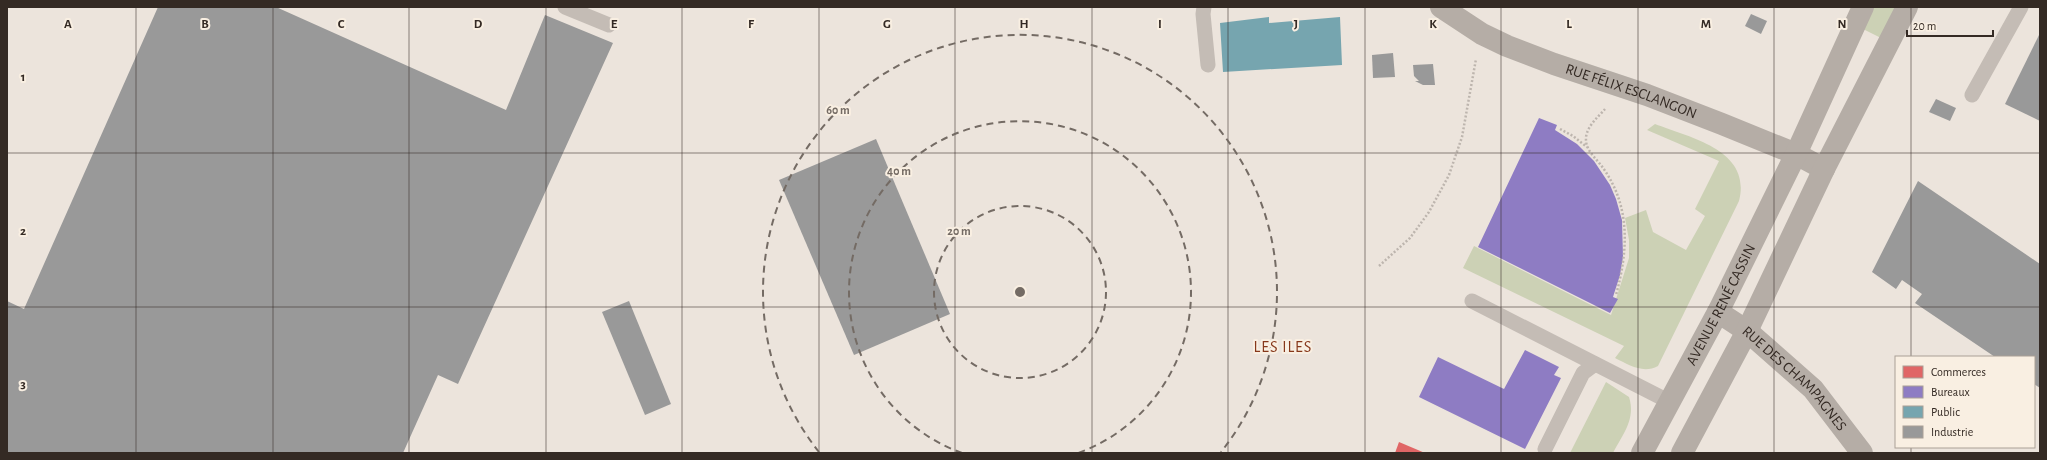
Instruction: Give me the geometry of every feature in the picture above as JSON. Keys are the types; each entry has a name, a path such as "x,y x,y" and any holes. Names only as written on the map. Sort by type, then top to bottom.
{"main road":[{"name":"RUE FÉLIX ESCLANGON","path":"1441,7 1482,34 1554,64 1722,124 1796,154 1824,169"},
{"name":"AVENUE RENÉ CASSIN","path":"1642,453 1718,312 1796,154 1863,7"},
{"path":"1682,453 1747,331 1824,169 1907,7"},
{"name":"RUE DES CHAMPAGNES","path":"1718,312 1747,331 1813,389 1862,453"}],"lane":[{"path":"565,7 609,25"},
{"path":"1204,7 1203,14 1208,65"},
{"path":"1972,95 2021,7"},
{"path":"1472,301 1670,402"},
{"path":"1546,449 1583,373 1595,364"}],"path":[{"path":"1379,266 1410,238 1428,212 1449,174 1462,137 1482,34"},
{"path":"1587,148 1587,132 1605,109 1616,85"},
{"path":"1560,129 1573,136 1587,148 1612,183 1624,212 1625,252 1623,270 1616,294"}],"green space":[{"path":"1870,7 1901,7 1881,38 1861,28"},
{"path":"1655,124 1701,141 1728,158 1736,169 1741,184 1739,201 1658,366 1641,369 1615,358 1624,346 1463,268 1474,246 1611,315 1629,258 1629,240 1625,218 1646,210 1653,232 1686,250 1705,216 1695,209 1719,161 1647,130"},
{"path":"1606,382 1629,397 1631,412 1630,419 1624,433 1613,453 1570,453"}],"building: Commerces":[{"path":"1399,442 1425,453 1395,453"}],"building: Bureaux":[{"path":"1539,118 1557,125 1555,130 1577,144 1594,161 1610,185 1616,199 1622,220 1623,257 1620,275 1613,297 1618,299 1610,313 1478,247"},
{"path":"1525,350 1559,367 1554,375 1561,378 1525,449 1419,397 1438,357 1504,389"}],"building: Public":[{"path":"1269,17 1269,23 1340,17 1342,65 1223,72 1220,23"}],"building: Industrie":[{"path":"158,7 276,7 506,110 545,15 613,43 458,384 438,375 403,453 7,453 7,301 24,309"},
{"path":"1751,14 1767,21 1761,34 1745,26"},
{"path":"2040,33 2040,121 2005,104"},
{"path":"1393,53 1395,77 1373,78 1372,55"},
{"path":"1433,64 1435,85 1423,85 1415,81 1419,81 1414,76 1413,65"},
{"path":"1936,99 1956,108 1950,121 1929,112"},
{"path":"876,139 950,314 854,355 779,180"},
{"path":"1918,181 2040,264 2040,388 2035,385 2035,356 1994,356 1915,303 1922,294 1902,280 1896,289 1872,272"},
{"path":"629,301 671,404 645,415 602,312"}],"district":[{"name":"LES ILES","path":"1283,347"}]}
